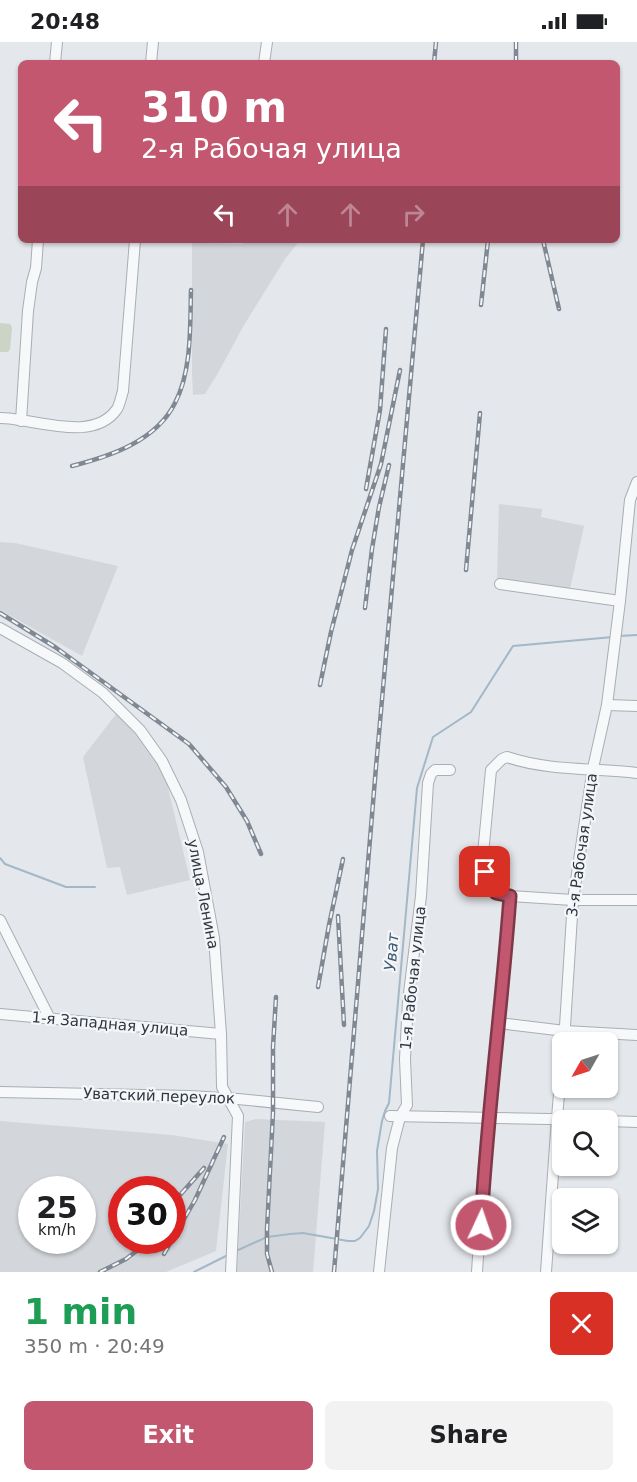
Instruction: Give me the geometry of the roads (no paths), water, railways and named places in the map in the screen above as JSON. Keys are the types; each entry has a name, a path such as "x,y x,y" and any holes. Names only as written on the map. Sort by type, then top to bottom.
{"street":[{"path":"55,60 57,42"},
{"path":"151,60 153,42"},
{"path":"264,60 267,42"},
{"path":"21,421 28,311 38,243"},
{"path":"0,418 80,428 97,425 118,408 123,391 135,243"},
{"name":"3-я Рабочая улица","path":"565,1030 573,900 593,768 606,705 620,601 630,500 637,482"},
{"path":"500,584 620,601"},
{"name":"улица Ленина","path":"0,628 62,663 103,693 140,730 162,761 181,800 198,852 214,939 221,1034 222,1087 238,1116 231,1270"},
{"path":"606,705 637,706"},
{"path":"637,773 593,768 566,768 520,761 507,756 491,770 483,854 485,872 496,893 573,900 637,900"},
{"name":"1-я Рабочая улица","path":"379,1272 395,1116 407,1105 405,1059 408,1001 421,896 428,783 435,770 450,770"},
{"path":"477,1272 510,896"},
{"path":"0,920 50,1019"},
{"name":"1-я Западная улица","path":"0,1014 221,1034"},
{"path":"500,1023 637,1035"},
{"name":"Уватский переулок","path":"0,1092 229,1098 318,1107"},
{"path":"395,1116 552,1118"},
{"path":"618,1121 637,1122"},
{"path":"546,1272 553,1176"}],"waterway":[{"name":"Уват","path":"619,636 637,635"},
{"name":"Уват","path":"236,1251 267,1237 290,1234 303,1233 355,1241 369,1226 378,1189 377,1151 382,1121 389,1103 417,788 433,737 471,712 513,646 613,637"},
{"path":"0,858 5,864 66,887 95,887"},
{"name":"Уват","path":"194,1272 228,1255"}],"railway":[{"path":"434,60 436,42"},
{"path":"516,42 516,60"},
{"path":"334,1272 423,243"},
{"path":"481,305 488,243"},
{"path":"544,243 559,309"},
{"path":"72,466 117,452 131,445 144,437 167,416 175,403 185,377 189,348 191,290"},
{"path":"366,489 380,410 386,329"},
{"path":"320,685 352,550 381,464 400,370"},
{"path":"466,570 480,413"},
{"path":"365,608 379,507 389,465"},
{"path":"0,613 55,647 189,744 226,787 247,821 261,854"},
{"path":"318,987 343,859"},
{"path":"338,916 344,1025"},
{"path":"272,1272 267,1254 267,1229 276,997"},
{"path":"186,1216 224,1137"},
{"path":"186,1188 204,1168"},
{"path":"100,1272 133,1254"}]}
